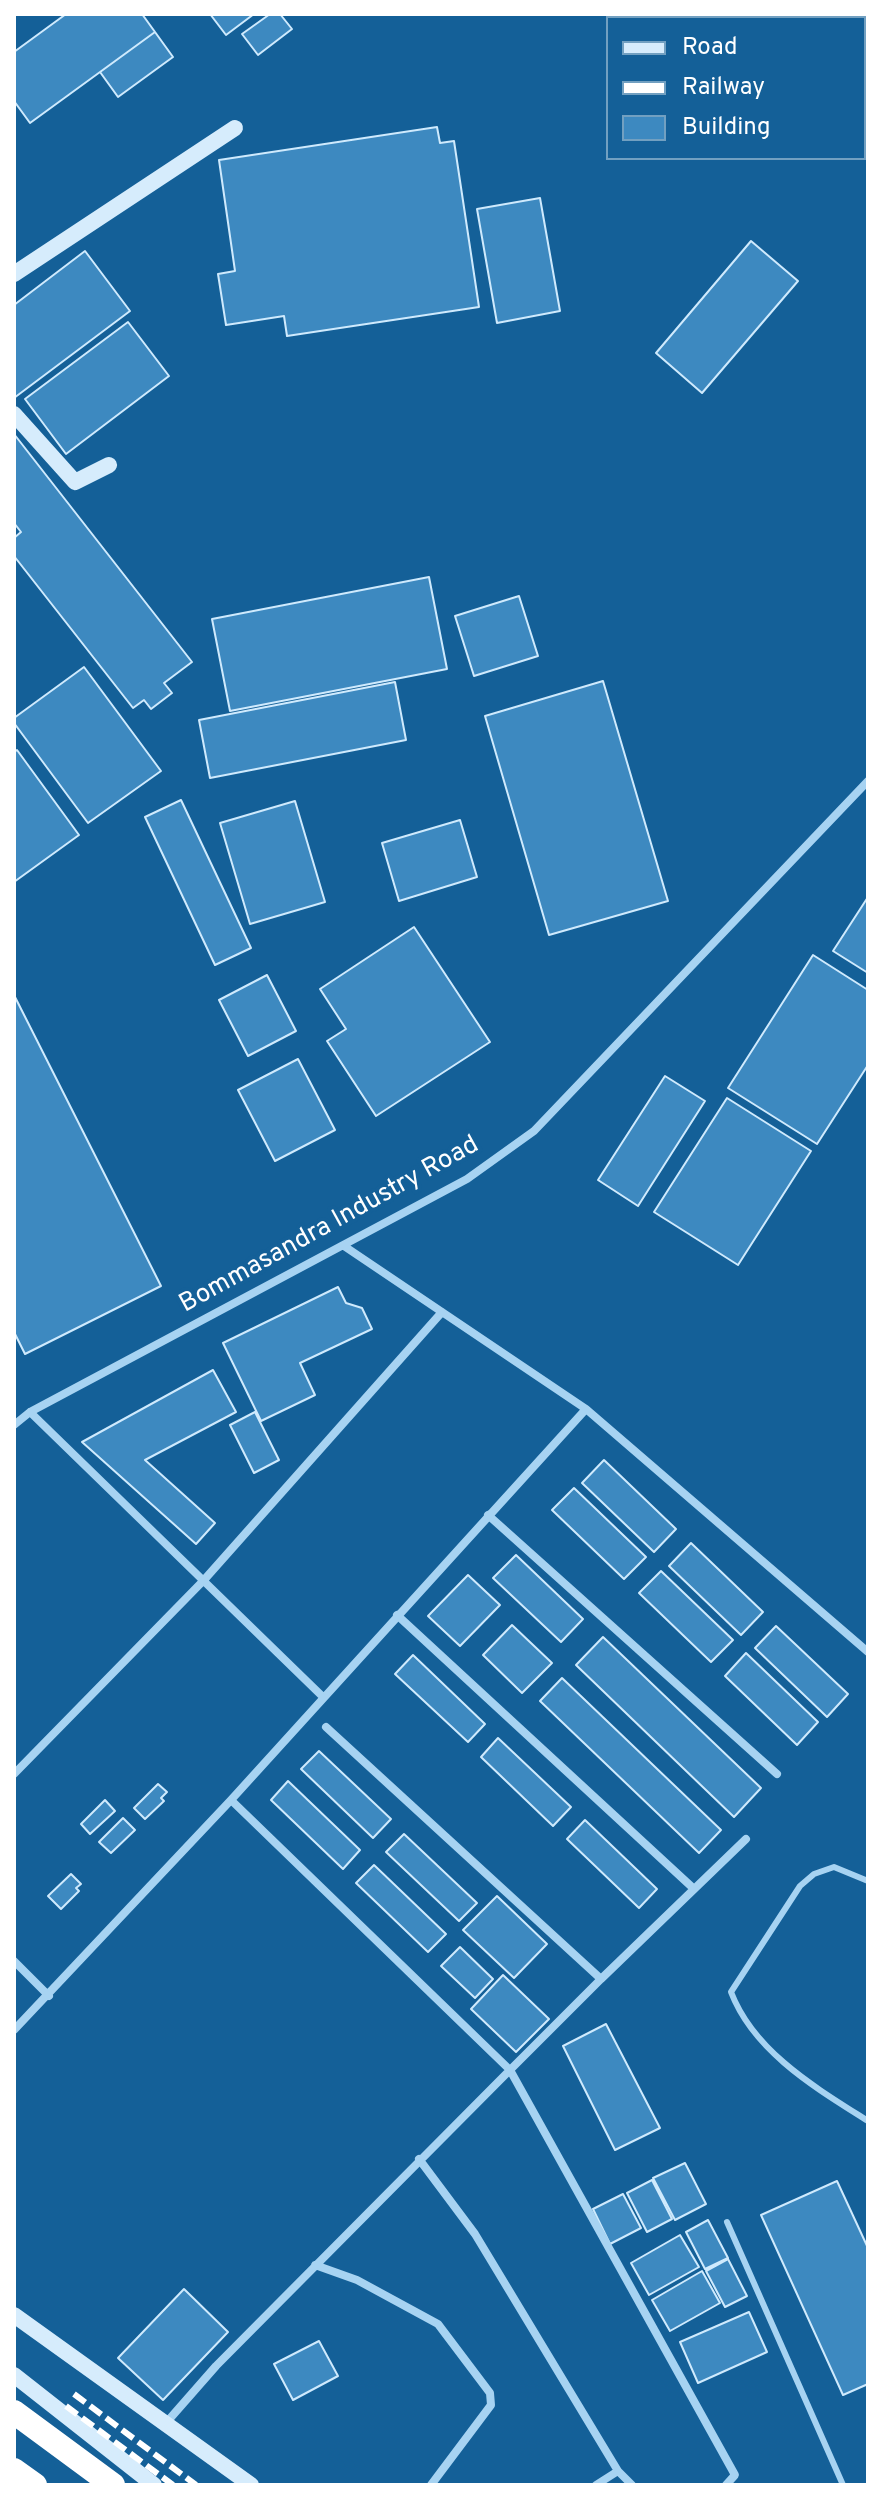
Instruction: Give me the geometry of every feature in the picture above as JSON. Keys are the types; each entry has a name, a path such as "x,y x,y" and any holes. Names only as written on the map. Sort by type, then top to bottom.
{"highway":[{"path":"14,2412 113,2485"},
{"path":"14,2470 35,2485"}],"street":[{"path":"14,274 235,128"},
{"path":"14,414 75,482 109,465"},
{"name":"Bommasandra Industry Road","path":"14,1425 30,1412 467,1179 534,1131 868,781"},
{"path":"344,1246 586,1409 868,1652"},
{"path":"14,1774 204,1580 442,1312"},
{"path":"14,2030 231,1800 322,1696 586,1409"},
{"path":"30,1412 322,1696"},
{"path":"488,1515 777,1774"},
{"path":"397,1615 693,1888"},
{"path":"326,1727 601,1979"},
{"path":"231,1800 510,2070 735,2475 726,2485"},
{"path":"166,2423 216,2366 419,2159 746,1839"},
{"path":"14,1961 49,1996"},
{"path":"419,2159 475,2234 618,2471 632,2485"},
{"path":"315,2265 357,2280 438,2324 490,2393 491,2405 431,2485"},
{"path":"14,2315 251,2485"},
{"path":"14,2375 154,2485"},
{"path":"596,2485 618,2471"}],"lane":[{"path":"868,1881 834,1867 814,1874 800,1886 731,1992 739,2014 754,2036 818,2089 868,2121"},
{"path":"727,2222 843,2485"}],"building":[{"path":"66,14 142,14 155,32 30,123 14,101 14,52"},
{"path":"210,14 254,14 226,35"},
{"path":"270,14 280,14 292,29 258,55 242,34"},
{"path":"155,32 173,57 118,97 100,72"},
{"path":"437,127 440,143 454,141 479,307 287,336 284,316 226,325 218,274 235,271 219,160"},
{"path":"540,198 560,311 497,323 477,209"},
{"path":"751,241 798,281 702,393 656,353"},
{"path":"85,251 130,311 14,398 14,305"},
{"path":"128,322 169,376 66,454 25,399"},
{"path":"14,434 192,662 164,683 172,693 151,709 144,700 133,708 14,556 14,538 21,532 14,523"},
{"path":"429,577 447,669 230,711 212,619"},
{"path":"519,596 538,656 474,676 455,616"},
{"path":"84,667 161,771 88,823 14,723 14,718"},
{"path":"603,681 668,901 549,935 485,716"},
{"path":"395,682 406,740 210,778 199,720"},
{"path":"17,750 79,835 14,882 14,752"},
{"path":"181,800 251,948 215,965 145,817"},
{"path":"295,801 325,902 250,924 220,823"},
{"path":"460,820 477,877 399,901 382,843"},
{"path":"868,897 868,973 833,951"},
{"path":"414,927 490,1042 376,1116 327,1041 346,1029 320,989"},
{"path":"813,955 868,990 868,1065 817,1144 728,1088"},
{"path":"267,975 296,1031 248,1056 219,1000"},
{"path":"14,995 161,1286 25,1354 14,1332"},
{"path":"298,1059 335,1130 275,1161 238,1090"},
{"path":"665,1076 705,1101 638,1206 598,1180"},
{"path":"727,1098 811,1151 738,1265 654,1212"},
{"path":"338,1287 346,1303 362,1308 372,1329 300,1363 315,1395 261,1421 223,1343"},
{"path":"213,1370 236,1412 145,1460 215,1523 196,1544 82,1442"},
{"path":"255,1412 279,1460 254,1473 230,1425"},
{"path":"604,1460 676,1529 654,1552 582,1483"},
{"path":"574,1488 646,1557 624,1579 552,1510"},
{"path":"691,1543 763,1612 741,1635 669,1566"},
{"path":"516,1555 583,1619 561,1642 493,1578"},
{"path":"661,1571 733,1640 711,1662 639,1593"},
{"path":"468,1575 500,1605 460,1646 428,1616"},
{"path":"512,1625 552,1663 522,1693 483,1655"},
{"path":"776,1626 848,1694 827,1717 755,1648"},
{"path":"603,1637 761,1788 734,1817 576,1665"},
{"path":"746,1653 818,1722 797,1745 725,1676"},
{"path":"413,1655 485,1724 468,1742 395,1674"},
{"path":"562,1678 721,1830 699,1853 540,1701"},
{"path":"498,1738 571,1807 553,1826 481,1757"},
{"path":"319,1751 391,1819 373,1838 301,1769"},
{"path":"288,1781 360,1850 343,1869 271,1800"},
{"path":"158,1784 167,1792 161,1798 164,1801 145,1819 134,1808"},
{"path":"105,1800 115,1811 90,1834 81,1824"},
{"path":"123,1818 135,1830 111,1853 99,1842"},
{"path":"585,1820 657,1889 639,1908 567,1839"},
{"path":"404,1834 477,1903 459,1921 386,1852"},
{"path":"374,1865 446,1934 428,1952 356,1883"},
{"path":"71,1874 81,1884 76,1888 79,1891 61,1909 48,1896"},
{"path":"497,1896 547,1944 514,1978 463,1930"},
{"path":"460,1947 493,1979 475,1998 441,1966"},
{"path":"503,1975 549,2019 516,2052 471,2009"},
{"path":"606,2024 660,2128 615,2150 563,2046"},
{"path":"685,2163 706,2204 675,2220 653,2178"},
{"path":"652,2180 672,2219 647,2232 627,2193"},
{"path":"837,2181 868,2248 868,2384 843,2395 761,2215"},
{"path":"623,2194 641,2228 610,2244 593,2209"},
{"path":"708,2220 728,2258 705,2269 686,2232"},
{"path":"680,2235 699,2267 649,2295 631,2263"},
{"path":"728,2259 747,2296 725,2307 706,2271"},
{"path":"702,2271 720,2303 670,2331 652,2300"},
{"path":"184,2289 228,2332 163,2400 118,2358"},
{"path":"749,2312 767,2352 698,2383 680,2342"},
{"path":"319,2341 338,2376 293,2400 274,2364"}],"railway":[{"path":"74,2394 196,2485"},
{"path":"66,2406 173,2485"}]}
